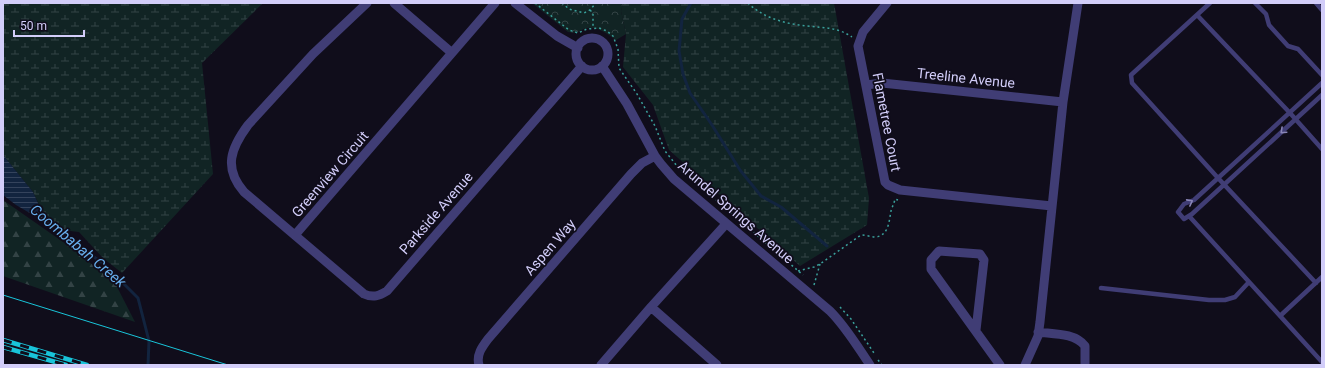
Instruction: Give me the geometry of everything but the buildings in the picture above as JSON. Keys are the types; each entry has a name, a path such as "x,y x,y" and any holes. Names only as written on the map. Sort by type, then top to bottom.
{"street":[{"name":"Greenview Circuit","path":"367,3 289,79 239,136 234,147 231,158 231,166 237,184 244,192 295,235 495,3"},
{"path":"394,3 452,53"},
{"path":"515,3 556,36 578,48"},
{"path":"859,42 863,32 887,3"},
{"path":"1025,365 1034,347 1038,332 1063,102 1078,3"},
{"path":"589,39 599,40 603,43 606,48 607,58 602,66 598,69 592,70 586,69 582,66 577,58 578,48 584,41 589,39"},
{"name":"Flametree Court","path":"859,42 858,46 883,177 888,186 900,190 1052,206"},
{"name":"Parkside Avenue","path":"295,235 364,294 370,296 381,295 387,291 582,66"},
{"name":"Arundel Springs Avenue","path":"602,66 627,104 655,156 674,179 830,311 842,323 870,365"},
{"name":"Treeline Avenue","path":"866,85 882,83 1063,102"},
{"name":"Aspen Way","path":"479,365 481,348 488,339 631,174 642,163 655,156"},
{"path":"601,365 726,224"},
{"path":"976,330 984,260 983,256 980,254 940,250 932,260 931,269 1000,365"},
{"path":"650,308 717,365"},
{"path":"1038,332 1072,337 1080,340 1085,346 1085,365"}],"lane":[{"path":"1210,3 1131,75 1132,83 1224,185 1316,283"},
{"path":"1255,3 1266,14 1269,25 1288,46 1298,49 1322,75"},
{"path":"1316,3 1322,10"},
{"path":"1197,15 1322,148"},
{"path":"1322,83 1194,200 1184,204 1178,212 1184,219 1189,216 1322,95"},
{"path":"1254,146 1260,152"},
{"path":"1189,216 1322,362"},
{"path":"1280,316 1322,277"},
{"path":"1101,288 1209,300 1225,300 1235,297 1250,282"}],"path":[{"path":"535,3 569,30 578,34 587,29 599,28 607,31 613,36 618,49 619,68 637,94 655,126 665,151 677,166 798,271"},
{"path":"562,3 568,9 577,12 590,10 596,3"},
{"path":"748,3 769,17 787,23 829,28 847,34 859,42"},
{"path":"590,10 592,14 593,28"},
{"path":"814,285 820,264"}],"green space":[{"path":"3,3 263,3 202,63 213,174 122,273 103,258 79,232 54,229 48,223 33,192 3,155"},
{"path":"532,3 623,3 621,11 626,34 616,40 601,30 592,28 587,28 576,33 568,32"},
{"path":"623,3 834,3 869,198 867,225 800,266 669,150 653,105 623,67 626,34 621,11"},
{"path":"3,200 73,249 115,283 135,322 3,276"}],"water":[{"path":"3,155 33,192 47,223 16,205 3,195"}],"waterway":[{"path":"691,3 682,19 679,51 683,74 690,93 740,170 761,196 781,207 827,246"},
{"name":"Coombabah Creek","path":"45,220 54,229 104,264 138,298 149,341 148,365"}],"tram line":[{"path":"3,295 228,365"}],"railway":[{"path":"3,340 87,365"},
{"path":"3,347 66,365"}]}
